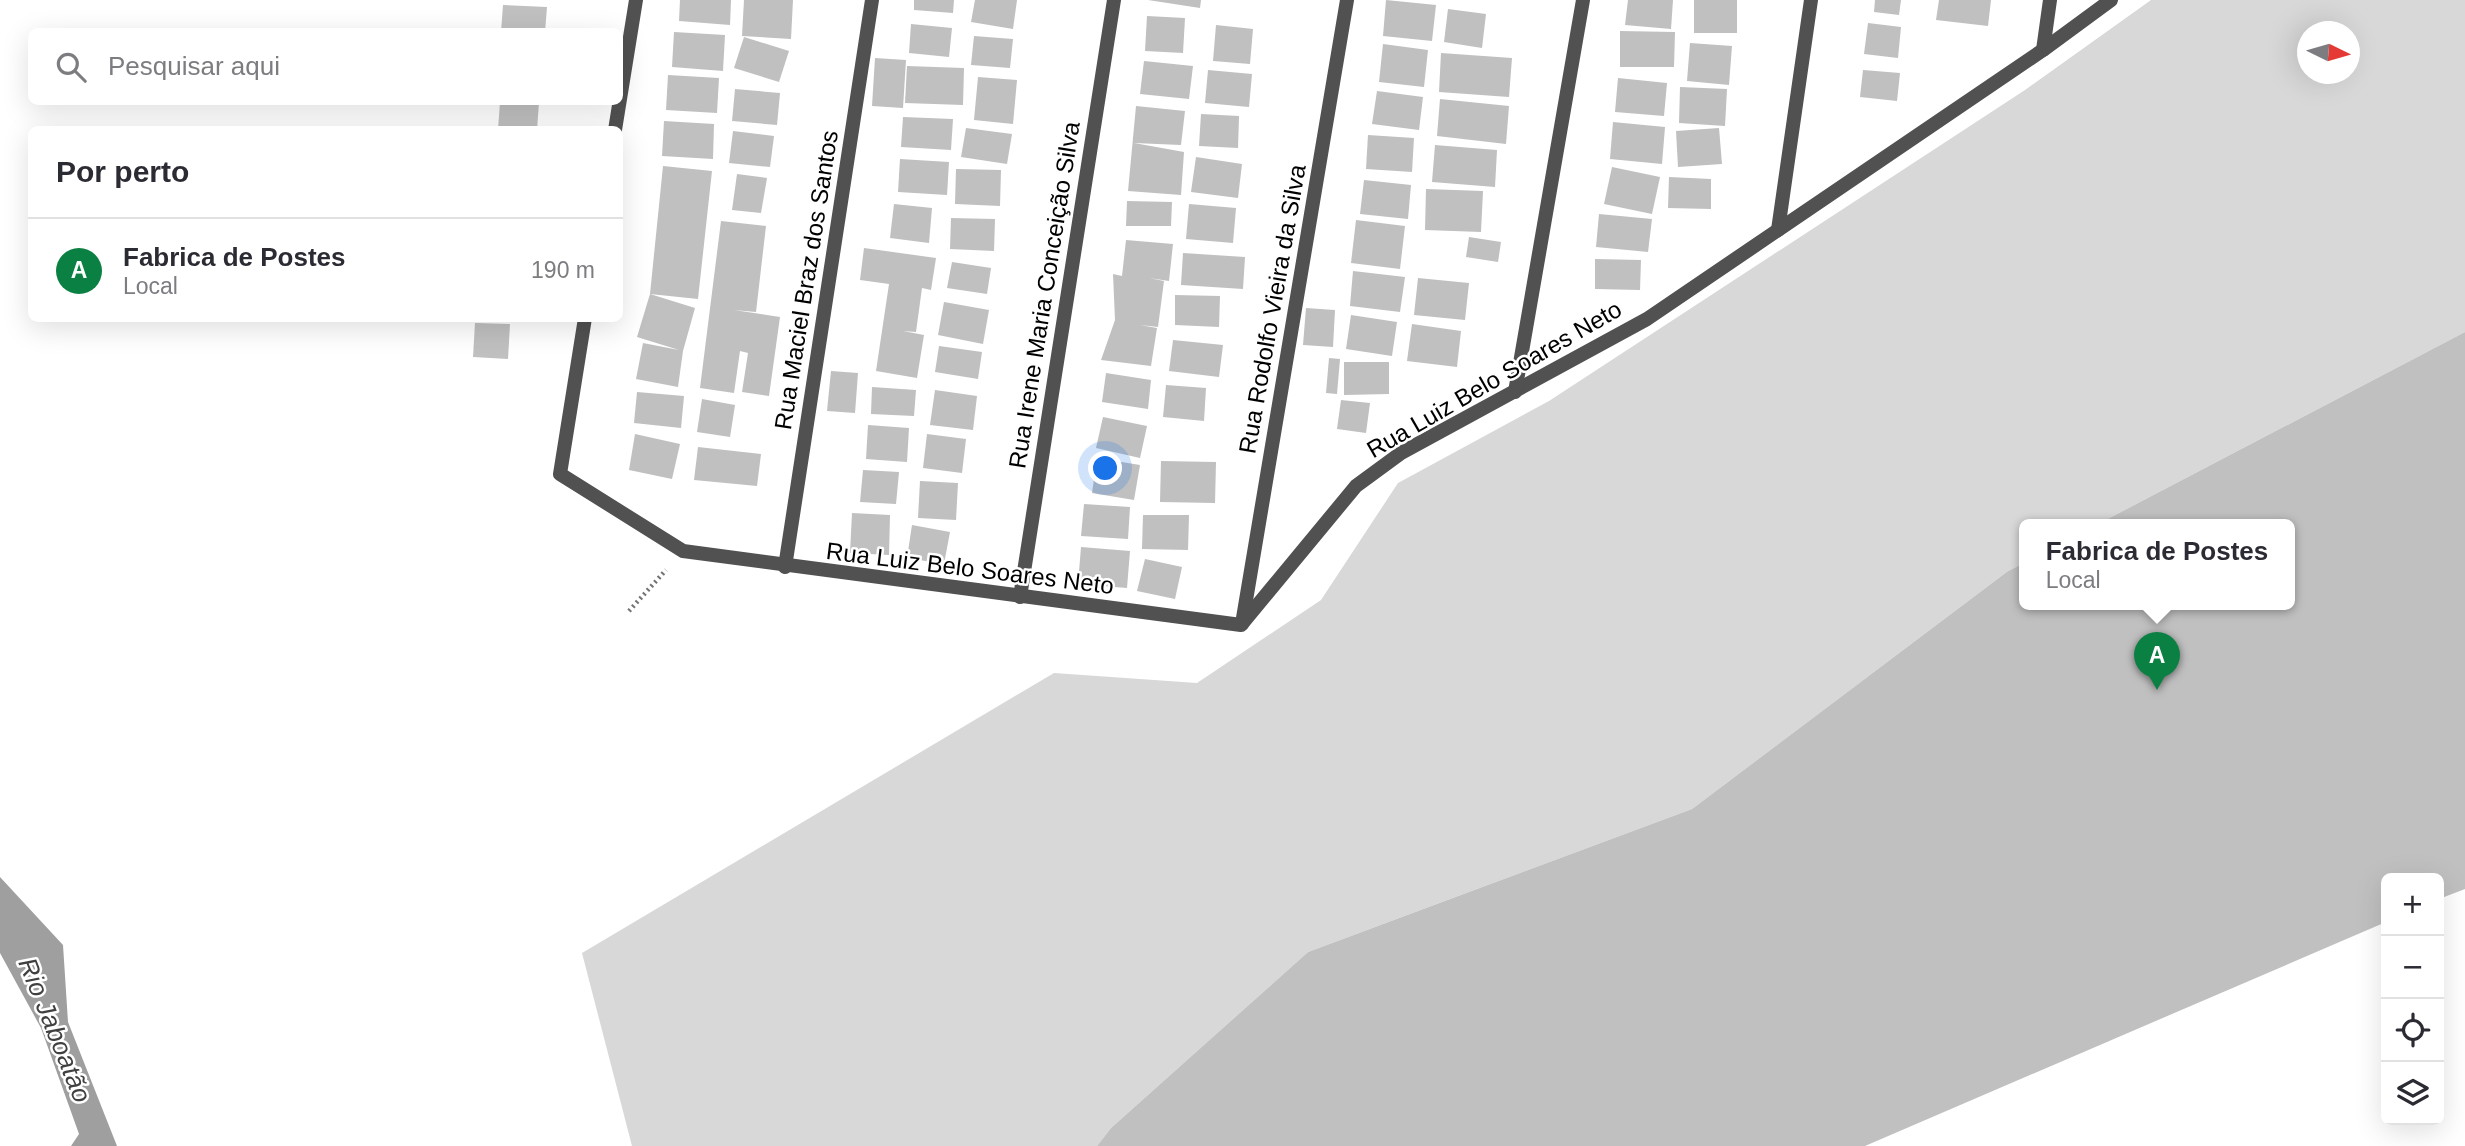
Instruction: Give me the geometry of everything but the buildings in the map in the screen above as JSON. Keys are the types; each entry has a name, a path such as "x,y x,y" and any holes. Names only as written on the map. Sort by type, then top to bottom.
{"street":[{"path":"623,80 636,0"},
{"name":"Rua Maciel Braz dos Santos","path":"785,567 872,0"},
{"name":"Rua Irene Maria Conceição Silva","path":"1020,597 1114,0"},
{"name":"Rua Rodolfo Vieira da Silva","path":"1241,625 1347,0"},
{"path":"1515,392 1584,0"},
{"path":"1778,230 1811,0"},
{"path":"2043,50 2050,0"},
{"name":"Rua Luiz Belo Soares Neto","path":"584,322 560,474 683,551 785,567 1241,625 1356,486 1401,453 1647,318 2043,50 2111,0"},
{"path":"616,126 619,105"}],"path":[{"path":"629,611 683,551"}],"shaded area":[{"path":"2151,0 2465,0 2465,332 2108,519 2019,519 2019,566 2008,571 1692,809 1308,952 1111,1128 1097,1146 632,1146 582,953 1054,673 1197,683 1321,600 1398,483 1549,401 2025,90"}],"water":[{"name":"Rio Jaboatão","path":"0,877 63,945 68,1022 117,1146 71,1146 79,1134 41,1028 0,953"}],"place":[{"name":"Fabrica de Postes","path":"2157,690"}]}
